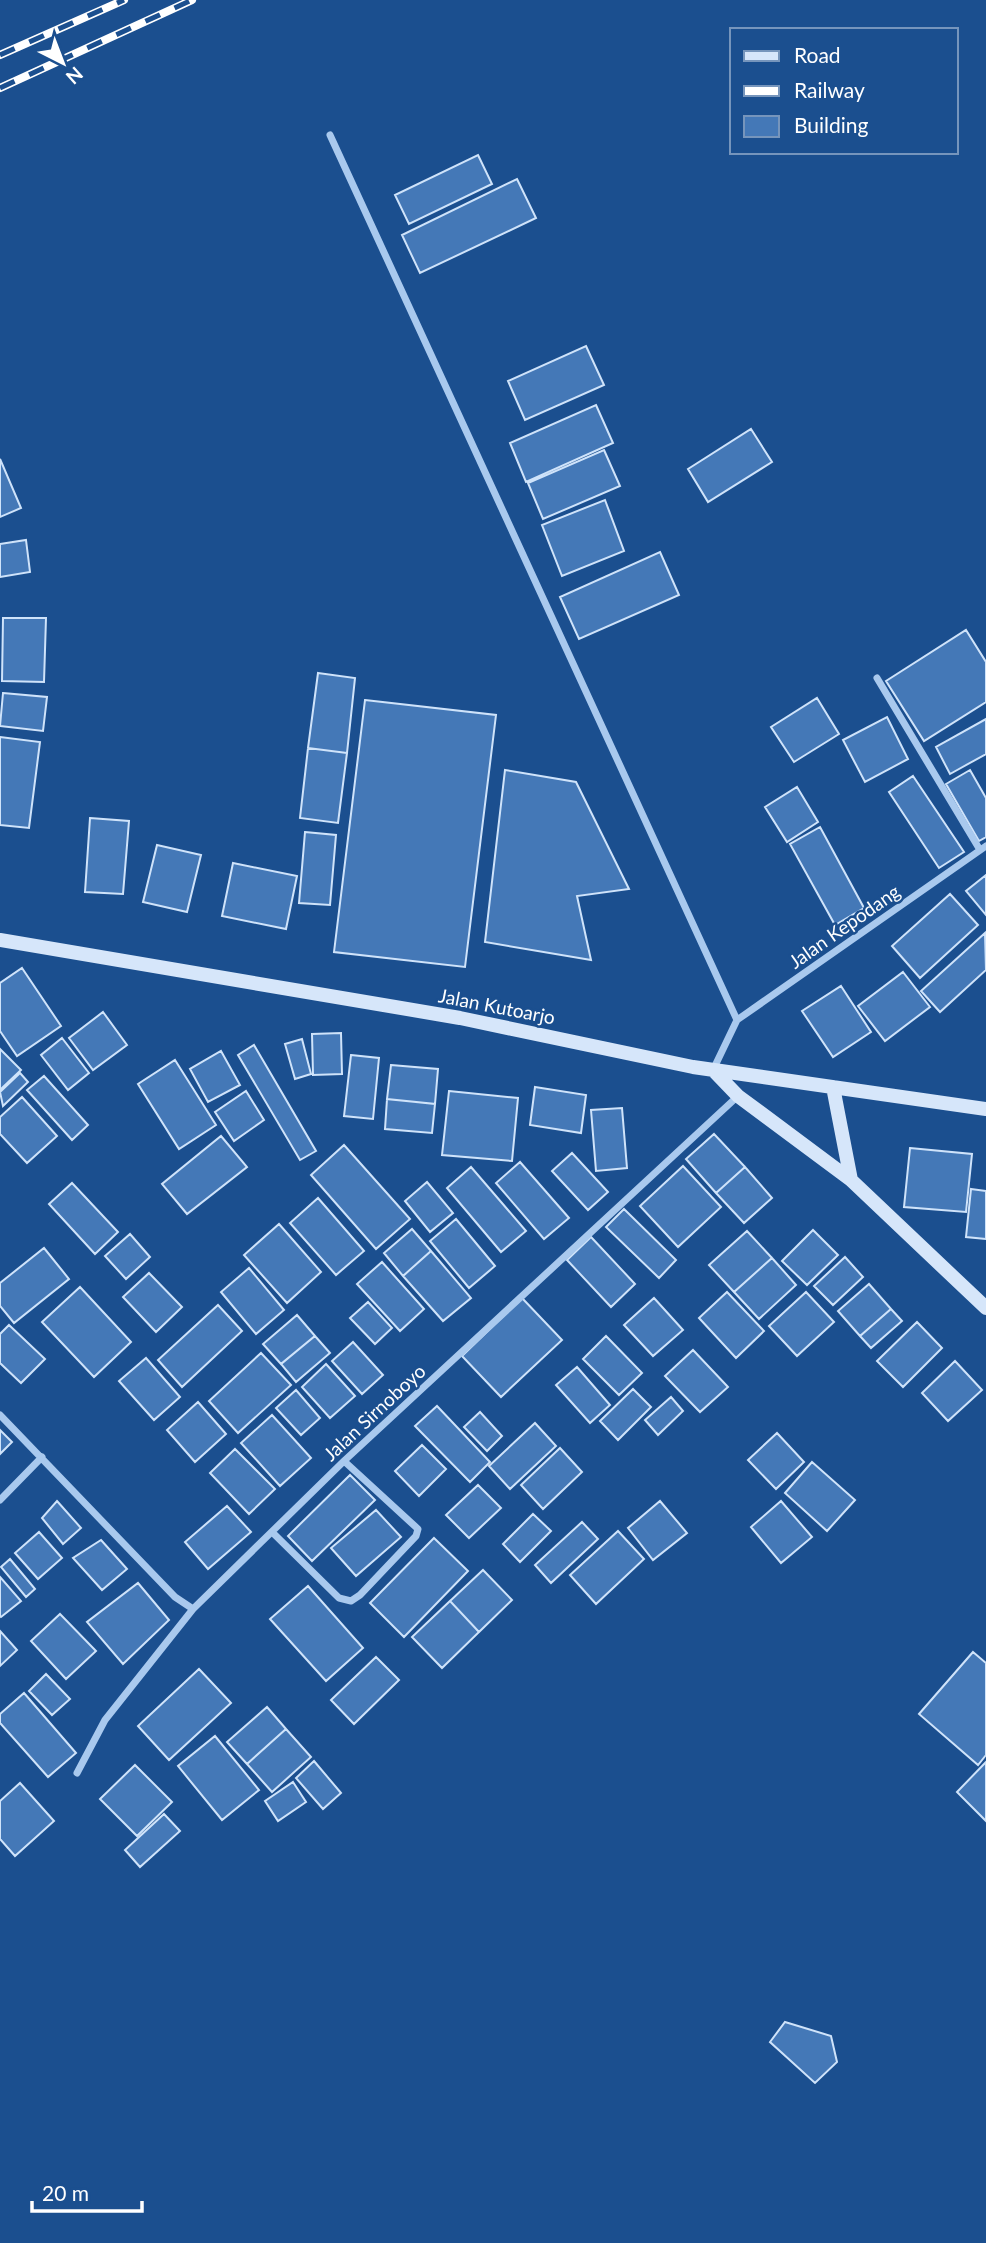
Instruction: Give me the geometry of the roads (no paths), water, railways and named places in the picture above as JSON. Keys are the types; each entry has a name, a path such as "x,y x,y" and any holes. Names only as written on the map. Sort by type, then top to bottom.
{"main road":[{"name":"Jalan Kutoarjo","path":"0,940 460,1018 713,1070 986,1109"},
{"path":"713,1070 738,1096 851,1181 986,1308"},
{"path":"833,1087 851,1181"}],"street":[{"path":"330,135 737,1020"},
{"path":"877,678 983,848"},
{"name":"Jalan Kepodang","path":"713,1070 737,1020 983,848"},
{"name":"Jalan Sirnoboyo","path":"77,1773 105,1720 193,1609 344,1461 738,1096"},
{"path":"0,1415 175,1597 193,1609"},
{"path":"0,1500 42,1457"},
{"path":"272,1532 339,1598 351,1601 360,1595 416,1536 418,1529 344,1461"}],"railway":[{"path":"0,55 124,0"},
{"path":"0,88 192,0"}]}
